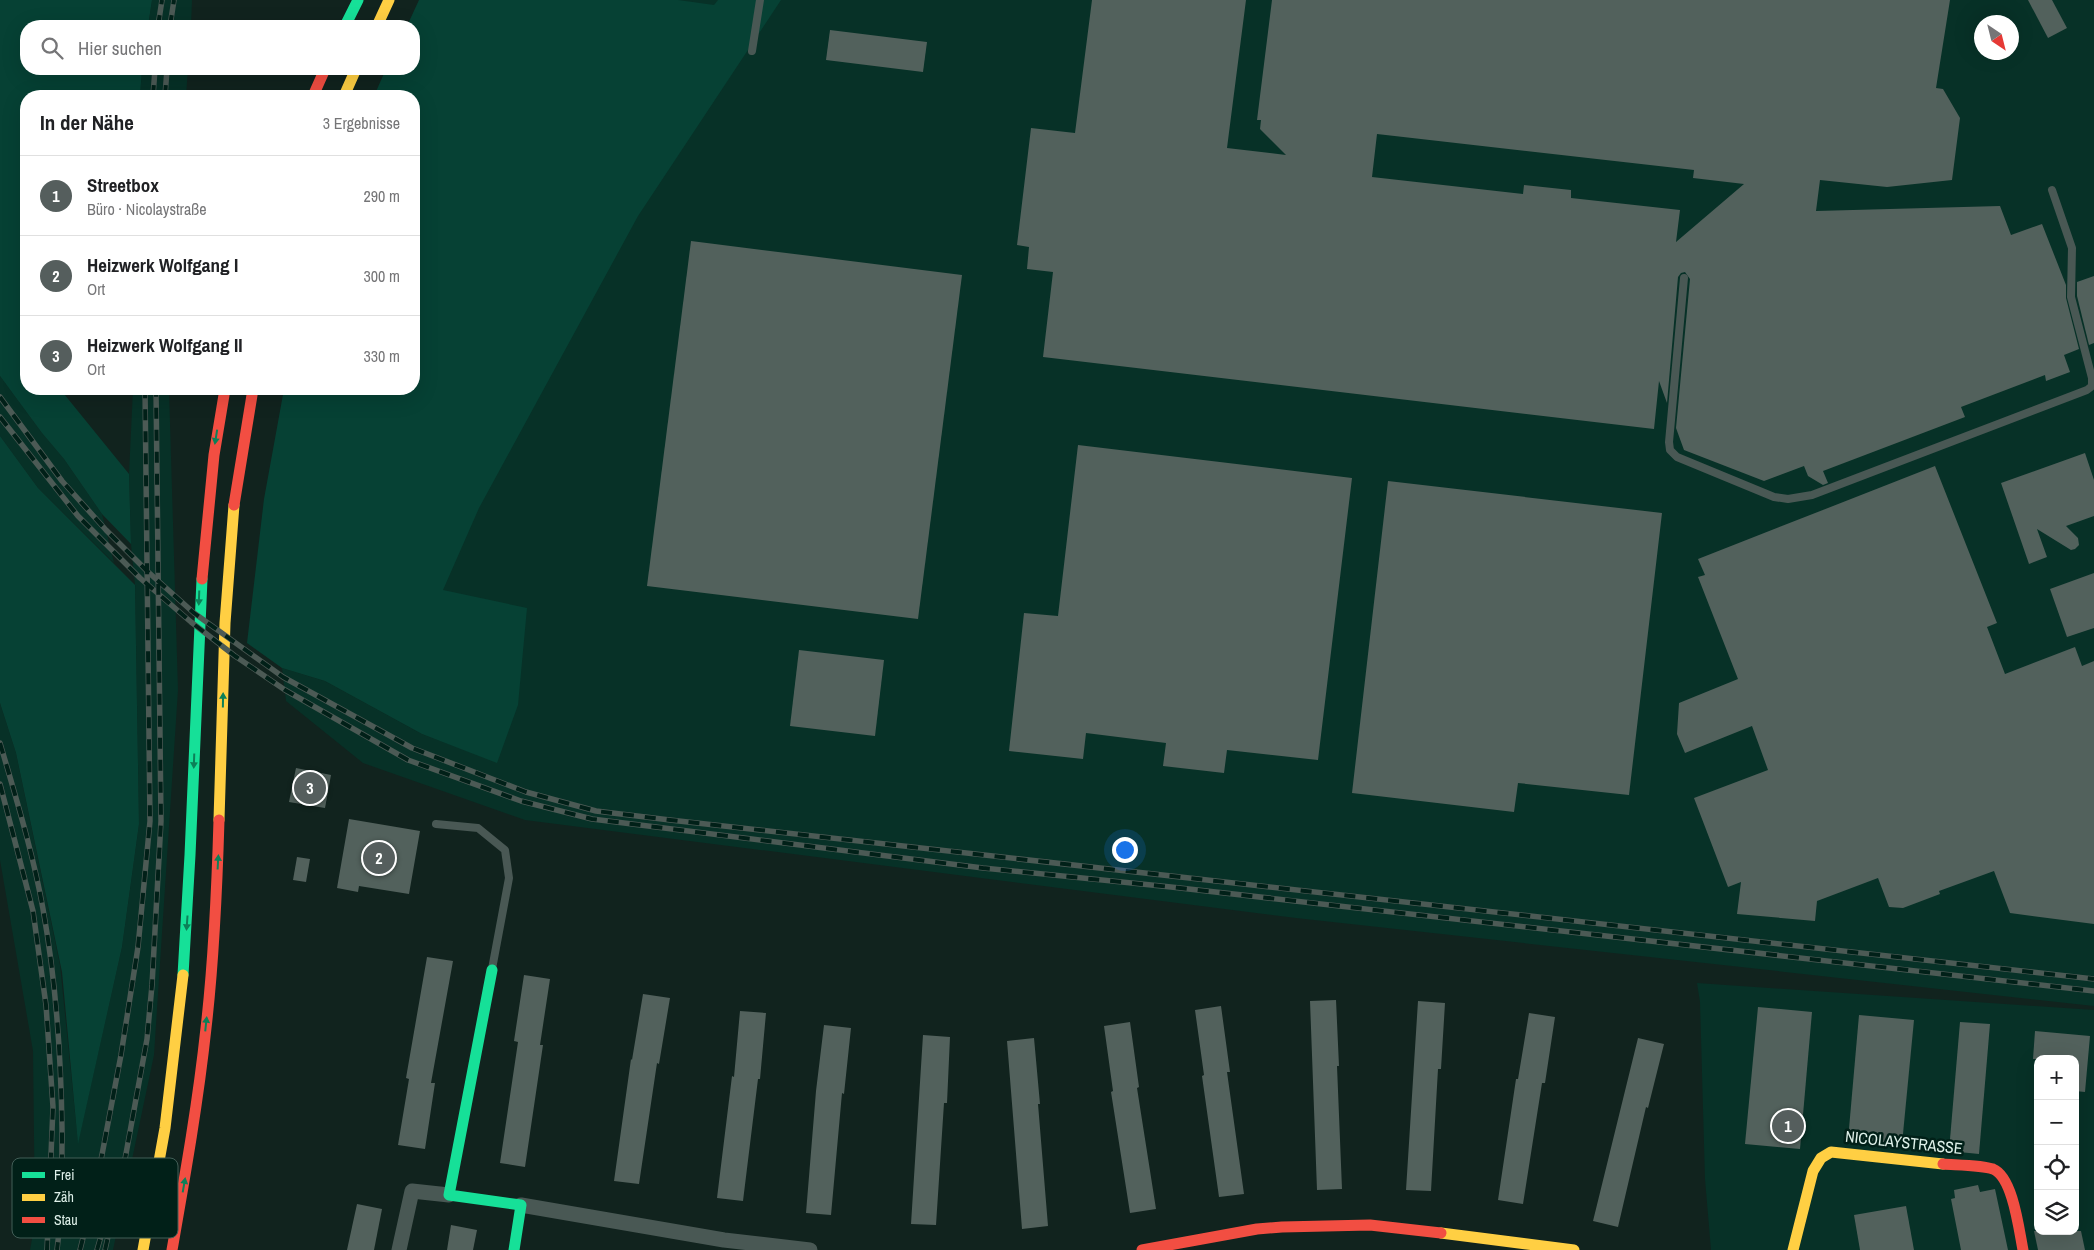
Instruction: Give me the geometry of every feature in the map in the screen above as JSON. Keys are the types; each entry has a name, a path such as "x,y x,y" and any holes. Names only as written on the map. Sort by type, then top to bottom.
{"main road":[{"path":"348,20 358,0"},
{"path":"380,20 390,0"},
{"path":"316,90 322,75"},
{"path":"347,90 353,75"},
{"path":"159,1158 178,1025 187,922 200,580 210,476 224,395"},
{"path":"178,1218 202,1067 212,964 220,818 228,582 234,512 252,395"},
{"path":"492,970 449,1195 521,1205 514,1250"},
{"name":"NICOLAYSTRASSE","path":"1793,1250 1813,1171 1821,1158 1831,1152 1942,1162 1993,1169 2006,1180 2010,1188 2023,1250"},
{"path":"1142,1250 1257,1229 1370,1224 1477,1236 1574,1250"}],"street":[{"path":"399,1250 412,1191 449,1195"},
{"path":"521,1205 724,1240 810,1250"}],"lane":[{"path":"752,51 760,0"},
{"path":"1684,278 1669,442 1670,450 1677,456 1774,497 1788,499 1812,495 2087,390 2092,386 2092,378 2071,297 2072,248 2052,190"},
{"path":"436,824 478,828 505,850 509,878 492,970"}],"shaded area":[{"path":"0,0 152,0 149,20 20,20 20,75 142,75 140,90 20,90 20,395 65,395 129,474 131,544 102,514 64,459 42,433 0,376"},
{"path":"152,0 192,0 191,20 149,20"},
{"path":"419,0 678,0 714,5 718,0 781,0 638,216 479,508 443,590 527,608 518,705 497,763 422,734 325,681 282,668 247,643 264,499 283,395 420,395 420,90 377,90 383,75 420,75 420,20 410,20"},
{"path":"439,0 2094,0 2094,1006 1296,918 525,820 363,763 286,701 282,668 325,681 422,734 495,761 311,395 420,395 420,90 414,90 414,75 420,75 420,52"},
{"path":"142,75 188,75 186,90 140,90"},
{"path":"0,376 42,433 64,459 102,514 114,563 38,488 0,436"},
{"path":"133,395 169,395 178,690 154,1055 132,1158 34,1158 33,1051 0,860 0,703 16,753 60,965 78,1142 122,947 139,824 135,585 131,544 129,474"},
{"path":"0,436 38,488 135,585 139,824 122,947 78,1144 62,972 16,753 0,703"},
{"path":"1697,983 2094,1010 2094,1250 1711,1250 1705,1179 1700,1002"},
{"path":"32,1238 116,1238 113,1250 30,1250"}],"building":[{"path":"1092,0 1246,0 1227,148 1286,155 1260,129 1261,120 1257,120 1272,0 1950,0 1936,88 1943,89 1960,118 1952,180 1887,187 1820,180 1816,211 2000,206 2011,235 2042,224 2066,285 2066,298 2079,349 2064,355 2070,372 2046,381 2045,375 1961,407 1965,417 1823,471 1828,483 1823,485 1808,476 1804,466 1764,481 1684,450 1676,428 1690,279 1685,272 1681,273 1678,277 1667,403 1659,381 1654,429 1043,357 1053,272 1027,269 1029,247 1017,245 1031,128 1075,133","holes":["1377,134 1694,170 1693,178 1744,184 1676,242 1680,210 1571,198 1571,190 1524,185 1523,194 1372,177"]},
{"path":"2028,0 2052,0 2067,28 2048,38"},
{"path":"830,30 927,42 923,72 826,60"},
{"path":"691,241 962,275 918,619 647,586"},
{"path":"2094,276 2094,343 2089,345 2077,296 2077,282"},
{"path":"1078,445 1352,478 1318,760 1227,750 1224,773 1163,766 1166,743 1086,733 1083,759 1009,751 1024,613 1058,616"},
{"path":"2085,453 2094,480 2094,516 2066,526 2078,538 2079,545 2071,550 2037,529 2047,557 2029,564 2001,483"},
{"path":"1935,466 1997,623 1987,627 2005,674 2075,647 2082,666 2094,661 2094,924 2010,913 1994,871 1939,891 1940,894 1903,908 1889,907 1878,878 1817,901 1815,921 1737,914 1741,882 1728,887 1694,798 1768,770 1752,726 1685,753 1677,734 1679,703 1738,679 1698,577 1705,575 1698,559"},
{"path":"1388,481 1662,513 1629,795 1518,783 1514,812 1352,793"},
{"path":"2094,573 2094,628 2067,637 2050,589"},
{"path":"799,650 884,660 875,736 790,726"},
{"path":"296,768 331,775 325,808 289,802"},
{"path":"349,819 420,831 409,894 359,886 358,892 337,888"},
{"path":"297,857 310,859 306,882 293,880"},
{"path":"427,957 453,961 431,1083 435,1083 425,1149 398,1145 409,1079 406,1078"},
{"path":"524,975 550,979 540,1045 543,1045 525,1167 500,1163 518,1042 514,1041"},
{"path":"643,994 670,998 659,1064 657,1063 639,1184 614,1181 631,1059"},
{"path":"1336,1000 1342,1189 1317,1190 1310,1001"},
{"path":"1418,1001 1445,1003 1441,1069 1438,1069 1431,1191 1406,1190"},
{"path":"1221,1006 1230,1072 1227,1072 1244,1194 1219,1197 1195,1010"},
{"path":"1758,1007 1812,1012 1800,1149 1745,1144"},
{"path":"740,1011 766,1013 760,1079 758,1079 743,1201 717,1198 732,1076 734,1077"},
{"path":"1529,1013 1555,1017 1545,1083 1542,1083 1523,1204 1498,1200 1516,1079 1518,1079"},
{"path":"1859,1015 1914,1020 1902,1144 1848,1140"},
{"path":"1130,1022 1139,1087 1137,1088 1156,1209 1130,1213 1111,1092 1113,1091 1104,1026"},
{"path":"1960,1022 1990,1024 1979,1154 1949,1151"},
{"path":"824,1025 851,1028 844,1094 842,1093 831,1215 806,1213 816,1091"},
{"path":"2035,1031 2090,1036 2085,1092 2079,1091 2079,1055 2034,1055 2033,1059"},
{"path":"923,1035 950,1037 947,1103 944,1103 936,1225 911,1224"},
{"path":"1034,1038 1048,1226 1022,1229 1007,1041"},
{"path":"1638,1038 1664,1044 1648,1108 1646,1107 1618,1227 1593,1221"},
{"path":"1978,1185 1980,1192 1995,1189 2008,1250 1961,1250 1951,1199 1955,1198 1954,1190"},
{"path":"357,1204 382,1209 374,1250 347,1250"},
{"path":"1906,1206 1914,1250 1860,1250 1854,1215"},
{"path":"451,1225 477,1230 473,1250 447,1250"},
{"path":"2079,1231 2081,1231 2085,1250 2038,1250 2035,1235 2079,1235"}],"railway":[{"path":"159,20 162,0"},
{"path":"171,20 174,0"},
{"path":"153,90 155,75"},
{"path":"165,90 167,75"},
{"path":"101,1158 121,1055 138,947 150,821 145,395"},
{"path":"125,1158 147,1039 152,985 161,821 156,395"},
{"path":"0,397 62,481 106,530 147,571 194,613 283,677 412,748 526,792 596,811 670,820 2094,979"},
{"path":"0,417 78,516 140,578 191,622 235,656 285,690 408,760 521,801 592,819 983,868 1171,887 2094,991"},
{"path":"0,743 24,826 48,936 59,1046 62,1158"},
{"path":"0,784 33,911 46,1005 53,1107 51,1158"},
{"path":"47,1250 48,1238"},
{"path":"57,1250 59,1238"},
{"path":"80,1250 83,1238"},
{"path":"97,1250 100,1238"},
{"path":"105,1250 108,1238"}],"traffic: fast":[{"path":"348,20 358,0"},
{"path":"183,975 202,579"},
{"path":"492,970 449,1195 521,1205 514,1250"}],"traffic: slow":[{"path":"380,20 389,0"},
{"path":"347,90 353,75"},
{"path":"219,820 225,623 234,505"},
{"path":"160,1158 165,1128 183,975"},
{"path":"1793,1250 1813,1171 1821,1158 1831,1152 1943,1164"},
{"path":"1441,1233 1574,1250"},
{"path":"143,1250 145,1238"}],"traffic: jam":[{"path":"316,90 322,75"},
{"path":"202,579 214,455 224,395"},
{"path":"234,505 252,395"},
{"path":"178,1214 195,1112 206,1028 215,924 219,820"},
{"path":"1943,1164 1988,1168 2000,1174 2006,1182 2014,1205 2023,1250"},
{"path":"1142,1250 1257,1229 1282,1227 1370,1225 1441,1233"},
{"path":"172,1250 174,1238"}],"place":[{"name":"Heizwerk Wolfgang II","path":"310,788"},
{"name":"Heizwerk Wolfgang I","path":"379,858"},
{"name":"Streetbox","path":"1788,1126"}]}
